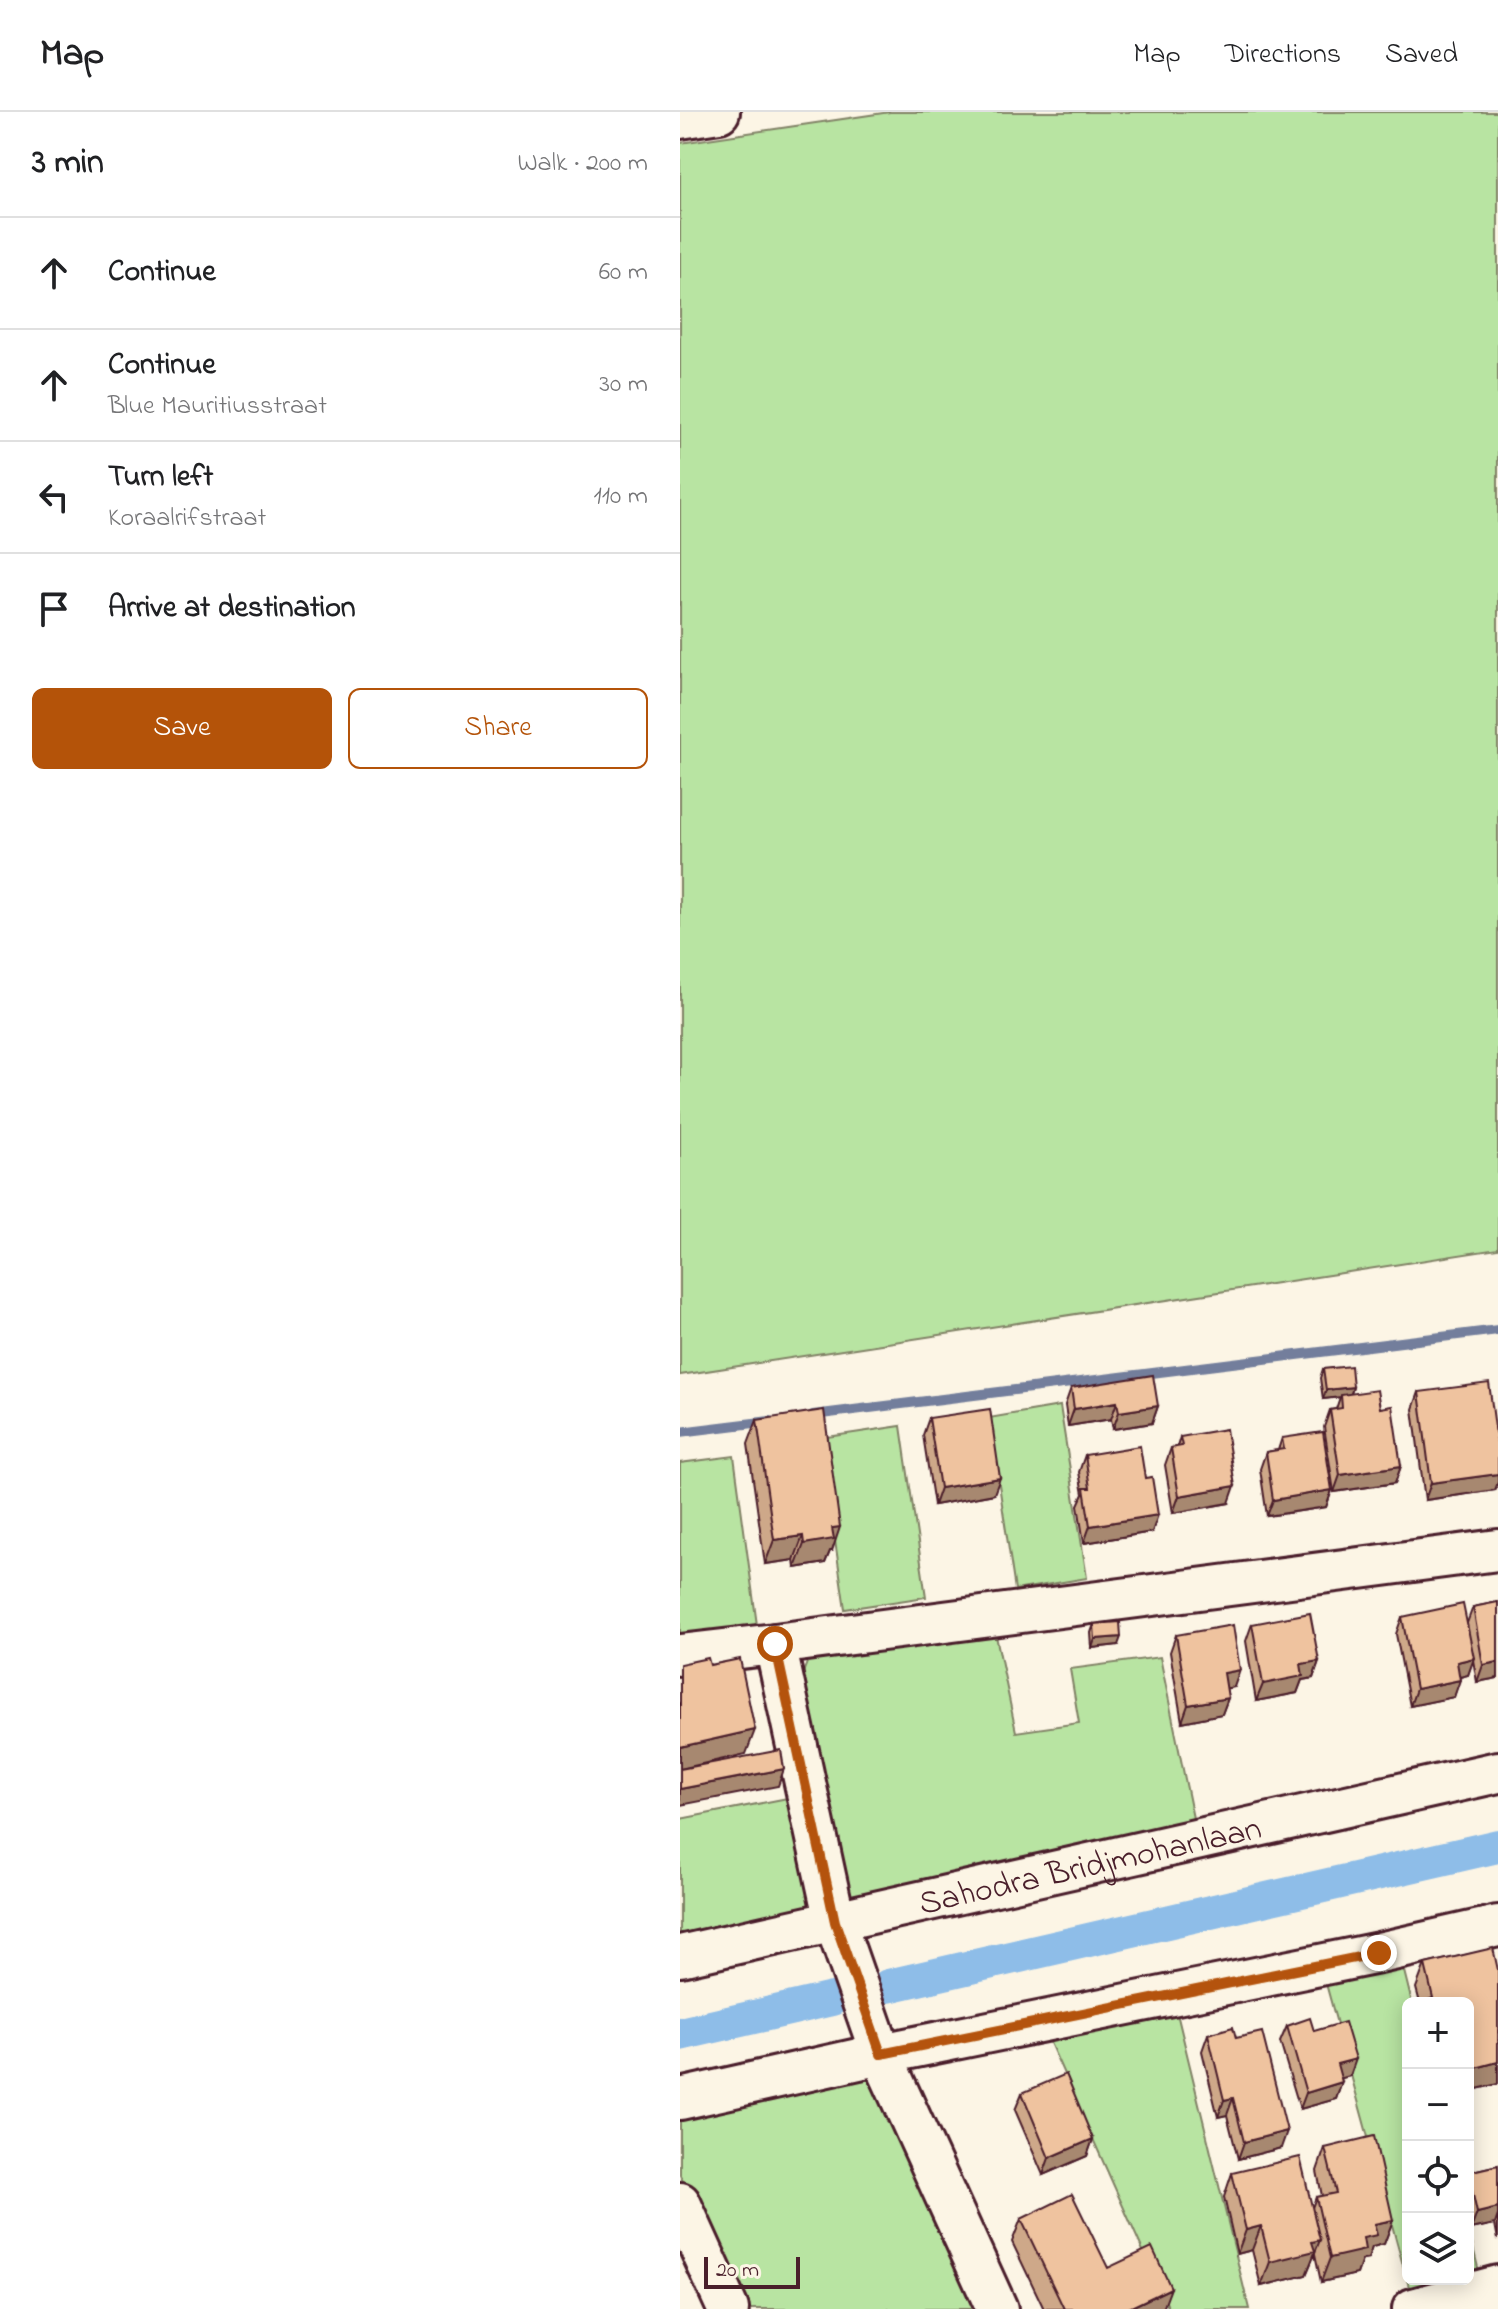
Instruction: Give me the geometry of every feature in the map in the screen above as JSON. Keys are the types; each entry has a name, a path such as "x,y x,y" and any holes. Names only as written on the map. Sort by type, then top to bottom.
{"street":[{"path":"680,118 719,112"},
{"path":"680,1655 1498,1550"},
{"path":"775,1644 835,1922 881,2054 997,2309"},
{"name":"Sahodra Bridjmohanlaan","path":"680,1956 1498,1772"},
{"path":"680,2099 881,2054 1498,1926"},
{"path":"680,2203 728,2309"},
{"path":"1413,2309 1498,2286"}],"green space":[{"path":"890,112 1498,112 1498,1249 680,1375 680,143"},
{"path":"1060,1406 1087,1578 1015,1590 989,1418"},
{"path":"901,1426 926,1597 845,1609 820,1438"},
{"path":"734,1456 757,1625 680,1636 680,1463"},
{"path":"995,1631 1016,1732 1079,1723 1070,1669 1160,1657 1196,1833 850,1899 799,1683 808,1660 821,1648"},
{"path":"798,1796 815,1895 804,1912 680,1945 680,1819"},
{"path":"1402,1963 1410,1997 1402,1997 1402,2261 1325,1980"},
{"path":"1176,2009 1249,2309 1169,2309 1046,2034"},
{"path":"857,2073 872,2077 985,2309 743,2309 680,2175 680,2110"},
{"path":"1474,2251 1484,2292 1415,2309 1408,2285 1474,2285"}],"building":[{"path":"1351,1366 1353,1387 1326,1390 1323,1369"},
{"path":"1153,1375 1158,1406 1119,1412 1117,1402 1074,1409 1071,1388"},
{"path":"1489,1383 1498,1474 1431,1483 1419,1392"},
{"path":"1377,1390 1380,1408 1392,1406 1401,1466 1340,1475 1330,1410 1342,1408 1341,1395"},
{"path":"990,1409 1000,1478 940,1488 929,1418"},
{"path":"824,1410 840,1527 832,1528 834,1539 804,1544 803,1536 774,1540 757,1420"},
{"path":"1226,1429 1235,1486 1179,1496 1171,1448 1182,1446 1180,1437"},
{"path":"1323,1432 1332,1490 1273,1500 1266,1452 1284,1449 1282,1438"},
{"path":"1140,1446 1145,1478 1152,1477 1158,1515 1090,1526 1084,1488 1090,1488 1085,1455"},
{"path":"1498,1602 1498,1662 1483,1665 1473,1607"},
{"path":"1463,1604 1474,1658 1457,1662 1460,1680 1416,1689 1402,1617"},
{"path":"1310,1613 1319,1661 1301,1664 1303,1676 1263,1684 1252,1624"},
{"path":"1120,1622 1121,1637 1095,1639 1094,1624"},
{"path":"1233,1625 1240,1670 1224,1673 1228,1698 1188,1705 1176,1635"},
{"path":"708,1658 710,1665 740,1659 755,1730 680,1747 680,1664"},
{"path":"781,1750 784,1769 680,1789 680,1769"},
{"path":"1493,1948 1498,1970 1498,2062 1474,2068 1474,1997 1433,1997 1425,1964"},
{"path":"1310,2018 1314,2031 1345,2022 1356,2059 1337,2064 1342,2082 1306,2093 1287,2026"},
{"path":"1233,2027 1236,2038 1262,2032 1287,2131 1244,2142 1233,2098 1224,2100 1208,2034"},
{"path":"1066,2074 1093,2139 1049,2158 1022,2093"},
{"path":"1374,2136 1393,2220 1374,2224 1377,2235 1363,2238 1365,2250 1330,2258 1316,2197 1336,2193 1325,2148"},
{"path":"1300,2157 1320,2240 1312,2242 1315,2251 1270,2262 1261,2226 1246,2230 1232,2173"},
{"path":"1498,2165 1498,2208 1477,2213 1474,2171"},
{"path":"1072,2194 1108,2268 1152,2247 1171,2288 1127,2309 1064,2309 1021,2219"}],"waterway":[{"path":"813,1415 1498,1330"},
{"path":"680,1432 770,1421"},
{"path":"888,1986 1498,1846"},
{"path":"680,2034 832,1999"}],"route":[{"path":"775,1644 835,1922 881,2054 1379,1953"}]}
